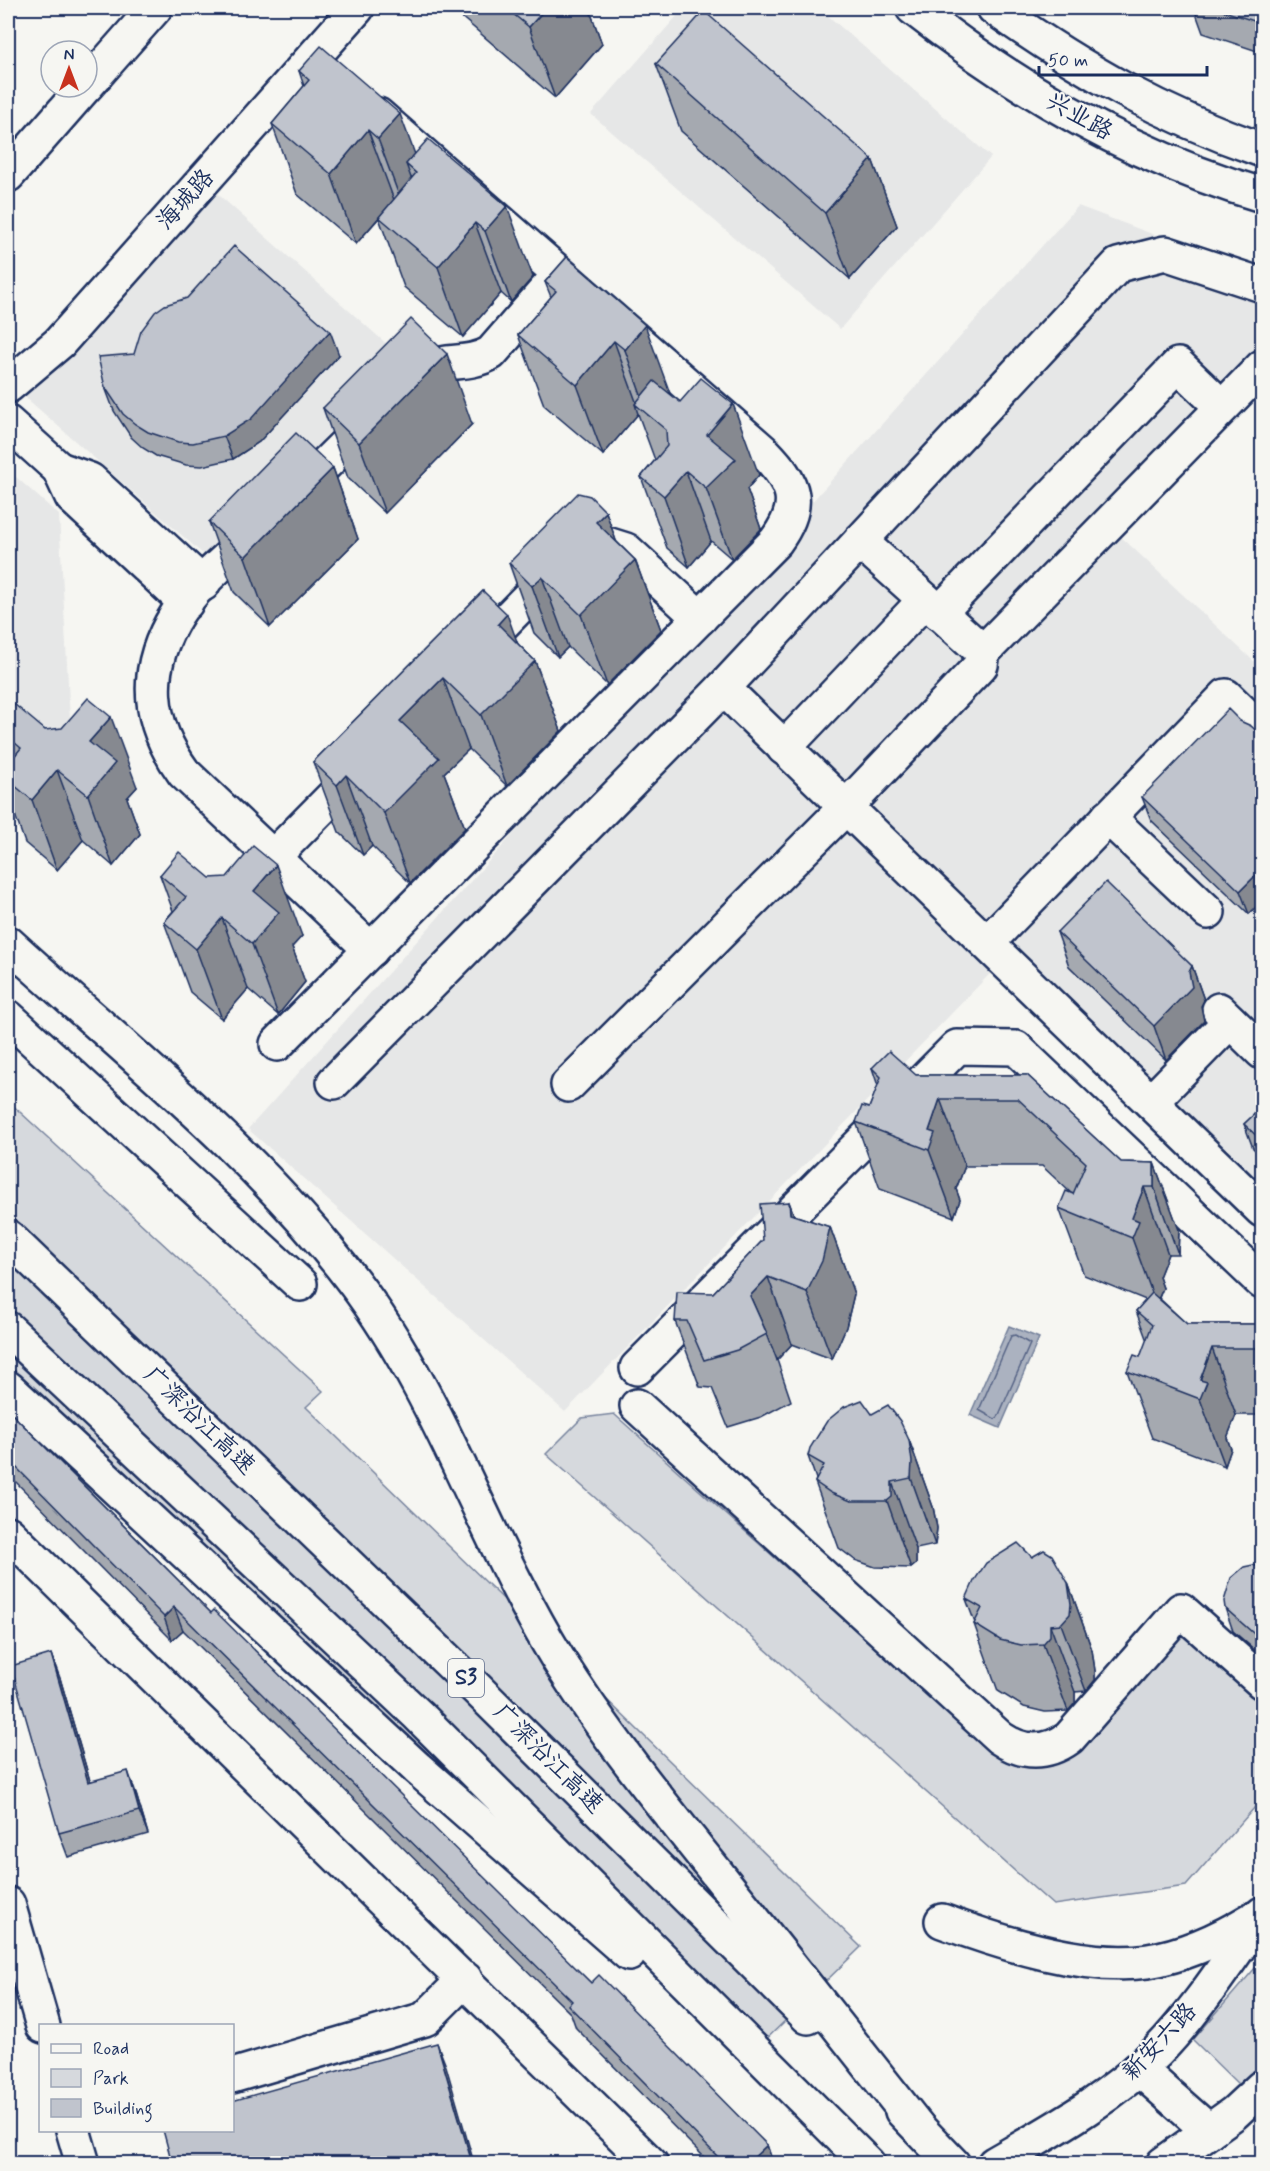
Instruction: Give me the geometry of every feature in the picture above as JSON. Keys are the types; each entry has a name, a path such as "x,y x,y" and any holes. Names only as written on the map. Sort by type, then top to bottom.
{"main road":[{"path":"99,71 155,8"},
{"name":"海城路","path":"8,386 59,343 357,8"},
{"name":"兴业路","path":"913,8 966,49 1076,117 1134,146 1263,195"},
{"name":"兴业路","path":"994,8 1135,98 1205,130 1263,150"},
{"path":"277,1044 700,618 785,528 792,512 794,497 790,484 780,468 765,453 312,58"},
{"path":"8,175 75,99"},
{"path":"334,1082 723,688 1118,265 1165,253 1263,285"},
{"path":"371,950 184,773 169,752 157,727 153,705 154,672 163,641 194,593 419,372 434,364 480,359 491,352 559,275"},
{"path":"784,748 1178,365 1222,407"},
{"path":"568,1085 846,807 981,665 983,652 1263,367"},
{"path":"8,423 58,469 72,497 194,593"},
{"path":"860,541 983,652"},
{"path":"457,670 566,559 586,548 607,544 626,550 700,618"},
{"path":"723,688 1263,1210"},
{"path":"987,943 1226,696 1263,731"},
{"path":"273,857 382,747"},
{"path":"1108,817 1208,912"},
{"path":"8,943 248,1162 322,1242 356,1284 416,1380 528,1609 591,1710 638,1775 917,2126"},
{"path":"1151,1102 1225,1016 1263,1052"},
{"path":"8,1017 300,1284"},
{"path":"637,1368 957,1047 1016,1048 1258,1269"},
{"name":"广深沿江高速","path":"8,1237 476,1688 953,2163"},
{"name":"S3","path":"8,1329 418,1715 868,2163"},
{"path":"8,1388 417,1768 868,2163"},
{"path":"637,1406 1000,1738 1014,1747 1029,1751 1044,1750 1056,1747 1069,1738 1181,1610 1263,1682"},
{"path":"8,1533 465,1978 651,2163"},
{"path":"8,1904 43,2024"},
{"path":"942,1921 980,1935 1063,1955 1120,1962 1146,1961 1185,1952 1228,1934 1263,1913"},
{"name":"新安六路","path":"994,2163 1092,2104 1139,2069 1181,2025 1263,1913"},
{"path":"234,2075 425,2019 465,1978"},
{"path":"1139,2069 1209,2131"},
{"path":"1163,2163 1209,2131 1263,2088"},
{"path":"74,2132 83,2163"}],"shaded area":[{"path":"684,8 819,8 991,157 840,329 591,114"},
{"path":"211,188 399,355 212,562 24,396"},
{"path":"1078,206 1184,246 1262,270 1262,379 1117,533 1262,669 1262,1188 1015,948 565,1412 248,1129"},
{"path":"8,470 59,515 70,720 8,789"}],"green space":[{"path":"8,1101 323,1391 306,1407 861,1947 752,2053 475,1782 387,1734 8,1375"},
{"path":"614,1414 1000,1759 1057,1761 1172,1637 1191,1634 1262,1696 1262,1799 1186,1886 1053,1905 546,1454 582,1418"},
{"path":"1262,1960 1262,2067 1242,2088 1193,2040"}],"water":[{"path":"1009,1326 1039,1338 1000,1428 970,1415"}],"building":[{"path":"506,8 546,8 529,27"},
{"path":"1215,8 1263,8 1263,24"},
{"path":"704,11 872,159 825,213 656,64"},
{"path":"321,46 400,114 378,139 368,130 331,174 272,124 309,80 299,71"},
{"path":"428,139 507,206 485,231 475,223 438,267 379,217 416,173 406,164"},
{"path":"234,246 330,331 251,419 224,436 193,443 178,442 148,432 123,414 105,387 98,357 134,354 141,331 155,312 165,305 187,298"},
{"path":"567,257 645,325 625,350 614,341 577,385 518,335 556,291 545,282"},
{"path":"411,319 447,354 359,443 323,408"},
{"path":"701,378 733,404 707,435 736,459 706,488 686,471 664,496 641,477 667,446 666,430 635,404 654,381 680,402"},
{"path":"296,433 333,468 245,557 209,522"},
{"path":"578,493 590,496 606,512 596,522 635,560 581,615 542,577 532,586 509,563"},
{"path":"483,591 507,614 498,624 535,661 481,715 443,678 400,721 439,758 384,813 346,775 337,785 313,762"},
{"path":"88,698 111,717 89,742 115,763 88,795 57,770 32,800 8,780 8,764 21,748 8,737 8,712 14,704 45,730 62,728"},
{"path":"1228,709 1240,721 1251,726 1263,737 1263,868 1240,891 1142,797"},
{"path":"253,846 276,865 254,891 279,912 252,944 222,918 196,949 164,922 186,897 160,875 179,852 210,878 227,877"},
{"path":"1106,882 1192,966 1189,972 1192,987 1154,1026 1057,932"},
{"path":"889,1051 916,1075 1027,1075 1121,1162 1154,1163 1154,1187 1144,1187 1132,1218 1139,1221 1132,1238 1059,1208 1066,1191 1073,1194 1086,1163 1018,1099 940,1099 929,1131 935,1133 929,1150 856,1122 862,1106 869,1108 881,1077 872,1068"},
{"path":"1263,1106 1263,1142 1244,1124"},
{"path":"789,1202 790,1214 830,1227 822,1261 807,1292 768,1277 750,1296 767,1334 737,1350 704,1360 687,1321 675,1321 677,1292 713,1293 763,1240 760,1204"},
{"path":"1152,1293 1187,1324 1263,1324 1263,1348 1212,1348 1200,1380 1207,1382 1200,1399 1127,1371 1134,1355 1140,1357 1152,1325 1136,1311"},
{"path":"862,1400 872,1414 888,1405 900,1421 909,1440 912,1462 911,1478 892,1482 892,1497 887,1501 851,1501 831,1493 815,1482 824,1465 808,1456 810,1448 827,1421 844,1407"},
{"path":"8,1410 211,1613 214,1610 591,1983 599,1975 767,2145 748,2163 724,2163 568,2005 572,2001 174,1607 164,1617 8,1459"},
{"path":"1018,1543 1032,1557 1044,1550 1052,1555 1068,1583 1070,1614 1061,1624 1050,1625 1050,1636 1043,1644 1021,1645 1000,1640 974,1624 982,1608 966,1599 986,1563"},
{"path":"1253,1565 1263,1568 1263,1640 1225,1608 1224,1601 1231,1578 1244,1567"},
{"path":"51,1654 88,1782 128,1771 139,1811 59,1833 11,1666"},
{"path":"437,2043 472,2163 172,2163 164,2132 234,2132 234,2100"}]}
